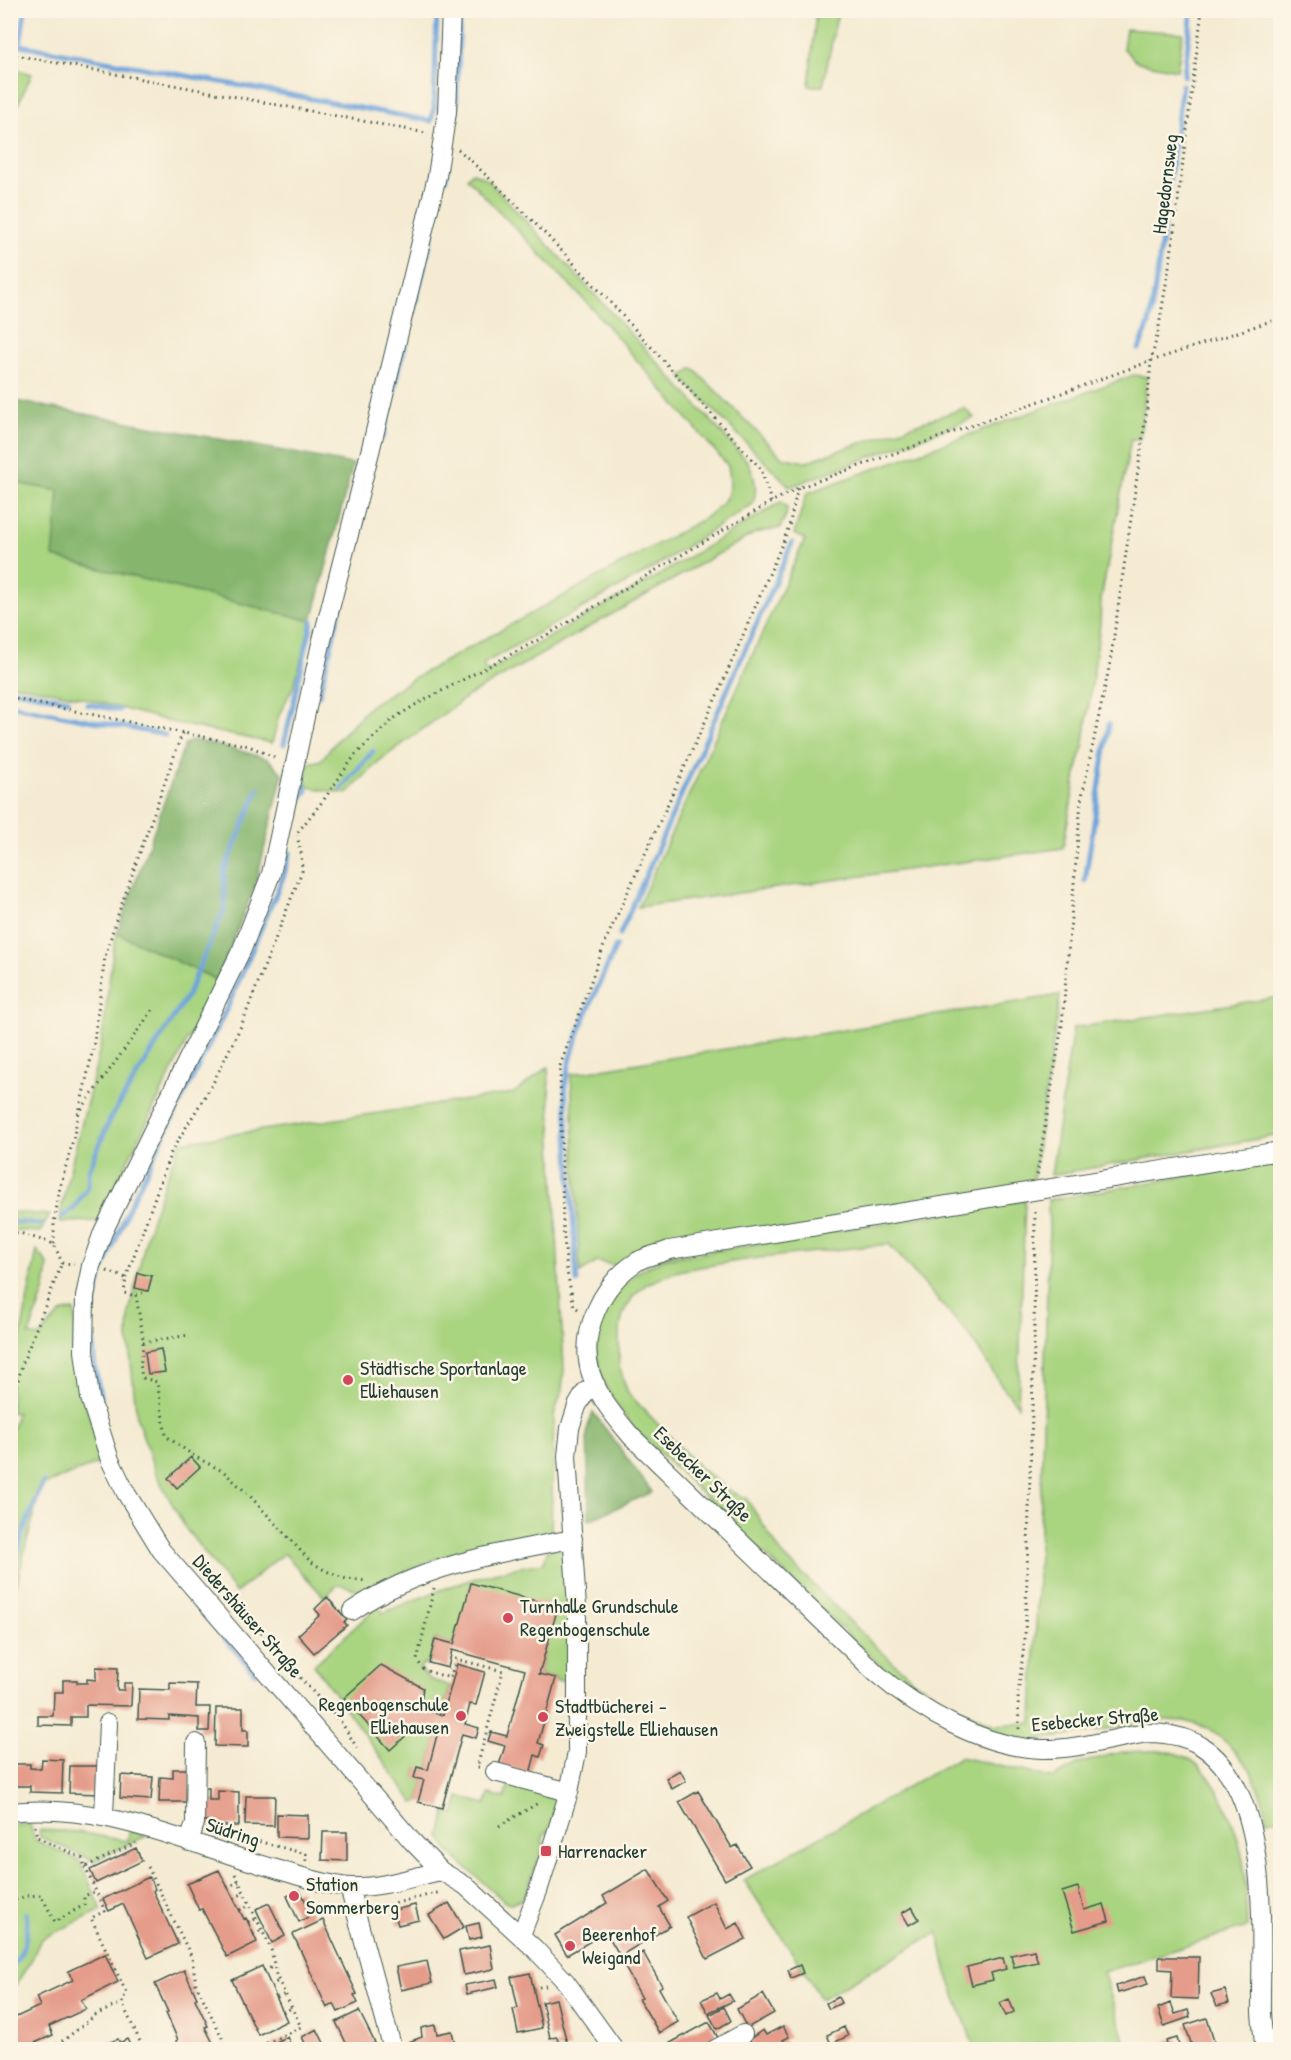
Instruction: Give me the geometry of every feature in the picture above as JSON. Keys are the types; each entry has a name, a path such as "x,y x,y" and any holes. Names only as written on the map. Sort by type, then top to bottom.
{"street":[{"name":"Diedershäuser Straße","path":"451,10 447,112 437,176 320,648 280,834 263,897 242,949 103,1232 85,1297 84,1351 90,1398 110,1460 126,1493 161,1550 412,1841 441,1871 466,1886 521,1935 566,1982 615,2049"},
{"name":"Esebecker Straße","path":"1265,2049 1261,2016 1260,1887 1255,1850 1244,1805 1223,1766 1207,1750 1192,1741 1155,1733 1057,1748 1020,1747 962,1728 929,1712 891,1686 631,1436 609,1410 596,1385 587,1354 588,1336 593,1318 607,1292 623,1273 639,1260 669,1250 1281,1151"},
{"path":"521,1935 538,1891 569,1792 577,1752 578,1607 567,1456 570,1428 577,1406 586,1391 596,1385"},
{"path":"352,1611 366,1601 438,1570 503,1551 573,1539"},
{"path":"104,1816 108,1723"},
{"path":"189,1842 195,1823 196,1743"},
{"path":"495,1772 569,1792"},
{"name":"Südring","path":"10,1812 73,1811 104,1816 160,1832 238,1859 349,1887 371,1887 441,1871"},
{"path":"349,1887 393,2049"},
{"path":"714,2049 743,2034"}],"path":[{"path":"10,30 13,10"},
{"name":"Hagedornsweg","path":"1020,1747 1018,1694 1025,1626 1034,1347 1035,1190 1062,1025 1081,801 1110,663 1147,408 1151,361 1171,255 1202,10"},
{"path":"143,1293 136,1295 124,1293 126,1278 171,1152 213,1083 241,1026 302,871 297,834 356,755 393,719 540,639 798,488 1151,361 1281,318"},
{"path":"593,1318 574,1306 567,1272 562,1216 560,1066 606,940 720,689 783,542 798,488"},
{"path":"10,698 249,746 293,766"},
{"path":"10,1409 23,1362 62,1263 54,1244 54,1223 60,1187 93,1049 105,957 115,922 183,732"},
{"path":"78,1115 154,1008"},
{"path":"10,1233 20,1233 54,1244"},
{"path":"62,1263 92,1266"},
{"path":"121,1276 126,1278"},
{"path":"136,1295 143,1342 139,1363 143,1378 157,1382 166,1436 194,1456 224,1472 310,1561 346,1579 380,1581 390,1591"},
{"path":"143,1342 190,1335"},
{"path":"438,1570 417,1660 424,1670 450,1678 456,1659 503,1671 477,1767 495,1772"},
{"path":"218,1582 289,1666 342,1723 360,1756"},
{"path":"499,1826 552,1795 569,1792"},
{"path":"31,1810 37,1837 82,1858 105,1911 91,1918 126,1992 122,2003 144,2049"},
{"path":"85,1867 160,1832"},
{"path":"238,1859 235,1874 271,1949 279,1981 301,2027 252,2049"},
{"path":"148,1868 192,1958 196,1984 228,2049"},
{"path":"227,1887 239,1882"},
{"path":"356,1913 466,1886"},
{"path":"10,1902 26,1896 41,1895 55,1922 84,1905 84,1896 96,1891"},
{"path":"234,1898 244,1893"},
{"path":"240,1910 250,1905"},
{"path":"248,1922 256,1919"},
{"path":"253,1934 262,1930"},
{"path":"264,1971 274,1966"},
{"path":"270,1985 279,1981"},
{"path":"277,1998 285,1994"},
{"path":"46,2049 64,2040 97,2014 122,2003"},
{"path":"284,2012 292,2008"}],"green space":[{"path":"816,11 838,11 823,86 809,86"},
{"path":"1126,29 1183,33 1177,70 1137,62 1123,48"},
{"path":"10,68 32,74 11,119"},
{"path":"472,172 488,180 748,462 755,488 753,504 648,571 483,664 487,672 654,578 781,502 787,507 786,515 780,528 755,533 468,696 378,762 347,794 308,787 305,779 309,763 321,760 371,705 414,678 705,518 724,501 729,490 728,466 591,307 467,178"},
{"path":"693,368 782,457 805,462 964,408 974,418 790,487 681,377"},
{"path":"1134,375 1147,377 1140,439 1131,439 1101,599 1100,624 1083,749 1078,764 1063,848 638,907 805,539 794,534 807,493"},
{"path":"10,400 353,464 312,621 53,557 59,491 11,482"},
{"path":"10,482 59,491 54,557 312,621 294,685 279,715 272,743 179,724 80,697 11,684"},
{"path":"193,740 268,759 283,774 255,886 217,980 117,933 185,744"},
{"path":"117,933 217,980 98,1221 59,1222 101,1043"},
{"path":"1060,995 1032,1185 618,1266 597,1262 580,1273 571,1074"},
{"path":"1280,997 1280,1135 1051,1175 1073,1028"},
{"name":"Städtische Sportanlage Elliehausen","path":"548,1067 564,1369 562,1390 554,1415 551,1533 455,1553 387,1580 367,1593 339,1584 324,1597 284,1553 236,1593 186,1529 156,1474 137,1418 128,1336 129,1313 147,1234 181,1142 514,1093"},
{"path":"1280,1160 1280,1818 1266,1820 1263,1801 1250,1769 1227,1743 1208,1728 1185,1721 1161,1720 1032,1741 1006,1736 979,1727 930,1704 893,1678 633,1427 608,1391 598,1365 596,1345 605,1309 615,1293 629,1279 664,1259 1025,1200 1018,1406 999,1382 972,1339 889,1244 751,1259 694,1268 675,1272 647,1284 634,1295 623,1313 619,1335 619,1366 628,1393 700,1468 732,1492 746,1498 782,1554 915,1682 955,1706 994,1725 1032,1723 1040,1526 1048,1200"},
{"path":"11,1212 50,1215 40,1232 11,1230"},
{"path":"37,1250 48,1264 45,1289 29,1335 38,1337 61,1313 74,1310 85,1402 104,1461 41,1486 11,1606 10,1437 17,1413 11,1412 10,1340 20,1340"},
{"path":"593,1412 652,1492 589,1520 587,1429"},
{"path":"561,1547 568,1557 571,1681 557,1681 556,1678 539,1674 545,1652 459,1628 454,1644 435,1639 429,1663 422,1665 420,1669 429,1679 450,1686 428,1770 417,1768 414,1777 424,1780 418,1802 414,1803 314,1665 378,1606 383,1613 461,1583 502,1571 543,1563 548,1549"},
{"path":"1121,1752 1174,1753 1195,1762 1207,1774 1226,1807 1239,1844 1245,1876 1247,1927 1103,1972 1128,2049 975,2049 947,1973 938,1932 821,1999 744,1880 960,1757 1053,1778 1081,1763"},
{"path":"510,1781 550,1793 558,1804 548,1833 545,1832 542,1842 544,1843 525,1895 519,1901 511,1903 505,1902 450,1853 440,1836 446,1812 454,1814 459,1797 486,1804 489,1794 505,1798"},
{"path":"30,1824 35,1840 79,1860 102,1910 41,1939 31,1961 11,1992 11,1826"},
{"path":"39,1830 78,1832 127,1841 130,1830 146,1836 94,1861 40,1837"}],"building":[{"path":"138,1273 152,1276 148,1291 135,1288"},
{"path":"161,1349 165,1372 148,1374 145,1352"},
{"path":"191,1457 200,1467 177,1488 168,1478"},
{"path":"471,1583 558,1607 539,1674 556,1678 538,1743 544,1745 540,1757 535,1755 530,1774 499,1765 505,1746 488,1741 491,1732 507,1736 525,1670 452,1650 448,1668 429,1663 435,1639 454,1644"},
{"path":"327,1597 347,1620 344,1622 347,1625 314,1653 298,1635 320,1615 315,1609"},
{"path":"457,1664 485,1672 476,1705 470,1704 465,1724 479,1728 476,1738 462,1734 442,1808 418,1802 424,1780 414,1778 417,1767 428,1770 438,1731 418,1725 390,1750 344,1698 381,1665 423,1688 420,1709 443,1715"},
{"path":"96,1667 118,1668 117,1690 124,1690 124,1683 132,1683 131,1706 86,1705 86,1717 71,1717 71,1726 38,1725 38,1716 53,1716 54,1692 63,1692 63,1680 87,1683 87,1679 96,1680"},
{"path":"170,1683 197,1684 196,1707 210,1707 209,1731 199,1731 199,1718 169,1716 169,1720 138,1719 139,1689 170,1690"},
{"path":"216,1708 243,1708 243,1730 248,1730 248,1747 215,1746"},
{"path":"42,1759 63,1760 62,1793 30,1792 30,1786 14,1786 12,1764 30,1764 30,1768 41,1769"},
{"path":"70,1766 101,1766 101,1794 69,1793"},
{"path":"173,1769 191,1769 190,1802 159,1802 160,1777 173,1778"},
{"path":"680,1770 686,1781 672,1789 666,1778"},
{"path":"121,1775 153,1777 151,1800 120,1798"},
{"path":"201,1788 209,1788 209,1800 218,1800 218,1791 239,1792 239,1826 208,1826 208,1821 200,1821"},
{"path":"698,1791 732,1848 737,1845 750,1866 725,1880 679,1802"},
{"path":"246,1796 275,1796 274,1826 245,1825"},
{"path":"277,1814 308,1815 308,1838 277,1837"},
{"path":"323,1832 347,1832 347,1861 322,1860"},
{"path":"136,1848 142,1861 96,1883 90,1870"},
{"path":"648,1869 668,1901 659,1907 670,1926 620,1956 606,1932 567,1955 555,1935 607,1903 603,1896"},
{"path":"219,1870 257,1942 227,1957 202,1909 199,1910 187,1884"},
{"path":"149,1877 155,1889 153,1891 178,1944 148,1958 123,1904 109,1911 103,1899"},
{"path":"1078,1887 1084,1910 1104,1904 1109,1921 1074,1931 1062,1892"},
{"path":"300,1890 312,1915 299,1922 287,1896"},
{"path":"714,1902 727,1929 738,1923 746,1939 707,1959 686,1917"},
{"path":"269,1903 285,1936 272,1943 256,1909"},
{"path":"449,1903 464,1927 444,1939 429,1915"},
{"path":"415,1905 419,1920 398,1925 394,1910"},
{"path":"912,1907 919,1919 909,1925 902,1913"},
{"path":"323,1920 357,1994 354,1995 358,2003 338,2012 334,2004 327,2008 293,1934"},
{"path":"479,1923 482,1937 469,1940 466,1926"},
{"path":"490,1945 494,1969 464,1975 459,1951"},
{"path":"1034,1950 1038,1962 1014,1967 1011,1955"},
{"path":"643,1952 678,2022 659,2033 639,1999 642,1998 623,1964"},
{"path":"105,1954 118,1982 81,2000 86,2009 49,2026 53,2035 21,2049 14,2049 10,2043 10,2020 40,2006 36,1997 73,1980 68,1971"},
{"path":"1159,1957 1199,1957 1198,1999 1171,1998 1172,1970 1159,1969"},
{"path":"1003,1958 1006,1969 991,1973 993,1980 972,1985 967,1967"},
{"path":"427,1961 432,1983 401,1990 396,1967"},
{"path":"800,1965 803,1973 791,1978 788,1970"},
{"path":"262,1966 287,2021 258,2035 232,1980"},
{"path":"184,1970 208,2026 205,2027 216,2049 181,2049 176,2041 178,2040 166,2013 168,2012 155,1984"},
{"path":"530,1973 542,2028 518,2033 513,2009 518,2008 511,1977"},
{"path":"1145,1976 1148,1984 1118,1993 1116,1986"},
{"path":"496,1979 498,1987 467,1994 465,1985"},
{"path":"1225,1990 1229,2003 1217,2006 1211,1994"},
{"path":"717,1993 720,1999 729,1994 733,2001 708,2013 701,2000"},
{"path":"763,1994 774,2013 747,2028 737,2009"},
{"path":"838,1997 841,2003 829,2009 826,2003"},
{"path":"556,1999 570,2049 548,2049 559,2045 557,2037 550,2038 542,2002"},
{"path":"1009,1999 1014,2012 1006,2016 1000,2003"},
{"path":"1171,2003 1175,2014 1188,2010 1190,2017 1164,2026 1158,2008"},
{"path":"724,2007 731,2021 717,2029 709,2015"},
{"path":"359,2011 375,2043 362,2049 349,2049 336,2022"},
{"path":"1207,2018 1216,2048 1228,2044 1230,2049 1193,2049 1185,2025"},
{"path":"709,2022 720,2041 705,2049 661,2048"},
{"path":"435,2025 437,2034 452,2031 456,2049 425,2049 424,2045 404,2049 403,2044 422,2037 421,2028"},
{"path":"783,2026 789,2037 783,2040 788,2048 741,2049 752,2044 749,2039 763,2030 766,2035"},
{"path":"844,2027 848,2036 831,2044 827,2035"},
{"path":"317,2029 327,2049 308,2049 302,2037"},
{"path":"287,2037 293,2049 274,2049 272,2044"},
{"path":"1177,2038 1180,2049 1168,2049 1166,2041"},
{"path":"118,2039 120,2043 127,2039 132,2049 106,2049 104,2045"}],"waterway":[{"path":"25,10 20,45 431,121 434,107 437,10"},
{"path":"456,116 460,10"},
{"path":"1184,76 1192,10"},
{"path":"10,82 16,67"},
{"path":"1139,349 1149,324 1182,85"},
{"path":"445,180 448,167"},
{"path":"383,437 433,230"},
{"path":"345,585 362,521"},
{"path":"620,934 792,543"},
{"path":"319,695 343,597"},
{"path":"284,744 312,621"},
{"path":"10,689 68,700"},
{"path":"87,704 119,710"},
{"path":"10,705 165,735"},
{"path":"1085,881 1109,724"},
{"path":"341,789 373,751"},
{"path":"296,813 300,799 307,791 302,781 304,762"},
{"path":"62,1217 73,1209 88,1187 89,1170 110,1119 188,994 225,907 224,871 259,788"},
{"path":"104,1268 129,1207 228,1006 284,875 290,853"},
{"path":"577,1282 565,1086 579,1032 616,946"},
{"path":"10,1222 42,1224"},
{"path":"93,1311 101,1275"},
{"path":"93,1338 94,1361 102,1409"},
{"path":"10,1585 22,1535 43,1482"},
{"path":"160,1561 169,1575 255,1673"},
{"path":"392,1804 419,1833"},
{"path":"10,1968 25,1942 26,1913"}],"place":[{"name":"Städtische Sportanlage Elliehausen","path":"348,1380"},
{"name":"Turnhalle Grundschule Regenbogenschule","path":"508,1618"},
{"name":"Regenbogenschule Elliehausen","path":"461,1716"},
{"name":"Stadtbücherei - Zweigstelle Elliehausen","path":"543,1717"},
{"name":"Harrenacker","path":"546,1851"},
{"name":"Station Sommerberg","path":"294,1896"},
{"name":"Beerenhof Weigand","path":"570,1946"}]}
